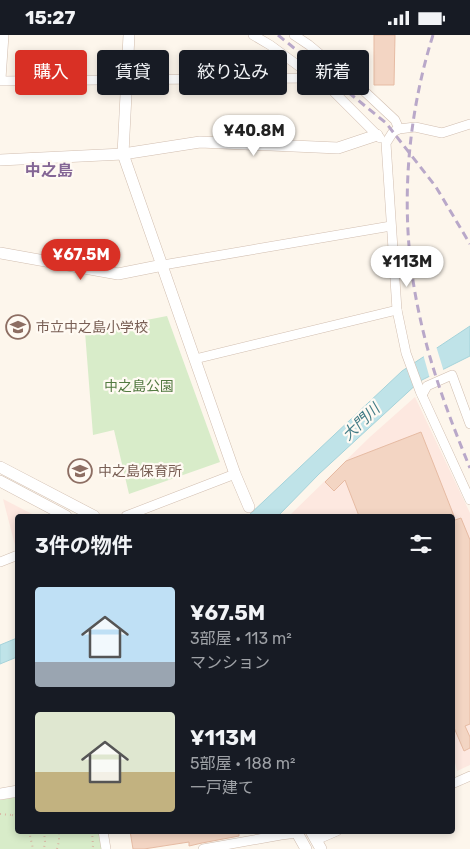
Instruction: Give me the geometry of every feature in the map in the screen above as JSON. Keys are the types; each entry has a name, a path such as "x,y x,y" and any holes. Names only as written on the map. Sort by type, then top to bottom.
{"street":[{"path":"2,35 0,80 97,80"},
{"path":"128,50 129,35"},
{"path":"253,35 297,65"},
{"path":"294,35 309,45 395,119 399,129"},
{"path":"169,80 297,78"},
{"path":"125,95 123,154 250,512"},
{"path":"337,95 382,139 397,311 406,353 421,393 470,500"},
{"path":"0,160 123,154 200,142 338,148 382,139 399,129 414,127 442,133 470,124"},
{"path":"0,253 118,274 391,226"},
{"path":"195,359 397,311"},
{"path":"421,393 427,386 452,375 470,424"},
{"path":"0,467 90,514"},
{"path":"131,514 235,473"},
{"path":"0,481 62,514"},
{"path":"0,562 15,556"},
{"path":"455,782 470,776"},
{"path":"0,794 15,792"},
{"path":"104,834 106,849"},
{"path":"203,849 286,834"},
{"path":"298,834 306,849"},
{"path":"316,840 331,834"}],"path":[{"path":"0,814 15,816"},
{"path":"30,834 33,849"},
{"path":"44,834 44,849"},
{"path":"56,849 59,834"},
{"path":"92,834 92,849"}],"shaded area":[{"path":"415,397 470,513 470,765 457,771 455,762 455,514 291,514 370,437"},
{"path":"3,499 32,514 15,514 15,545"}],"green space":[{"name":"中之島公園","path":"167,316 220,462 129,494 114,430 93,435 85,332"},
{"path":"15,797 15,834 100,834 102,849 0,849 0,800"}],"water":[{"name":"大門川","path":"470,326 470,356 420,381 319,474 280,514 250,514 402,371"},
{"path":"15,639 15,658 0,664 0,645"}],"pier":[{"path":"436,346 444,372 430,379 423,354"}],"building":[{"path":"374,35 395,35 394,85 374,85"},
{"path":"421,432 453,514 358,514 345,480 334,491 325,482 346,461"},
{"path":"461,518 470,540 470,724 465,726 470,737 470,748 464,751 455,730 455,520"},
{"path":"130,834 239,834 239,836 189,846 189,842 133,849"}],"railway":[{"path":"278,35 386,123 436,187 470,244"},
{"path":"433,35 416,103 411,138 407,209 409,244 419,313 434,372 470,468"}],"place":[{"name":"市立中之島小学校","path":"18,327"},
{"name":"中之島保育所","path":"80,471"}],"district":[{"name":"中之島","path":"49,170"}]}
